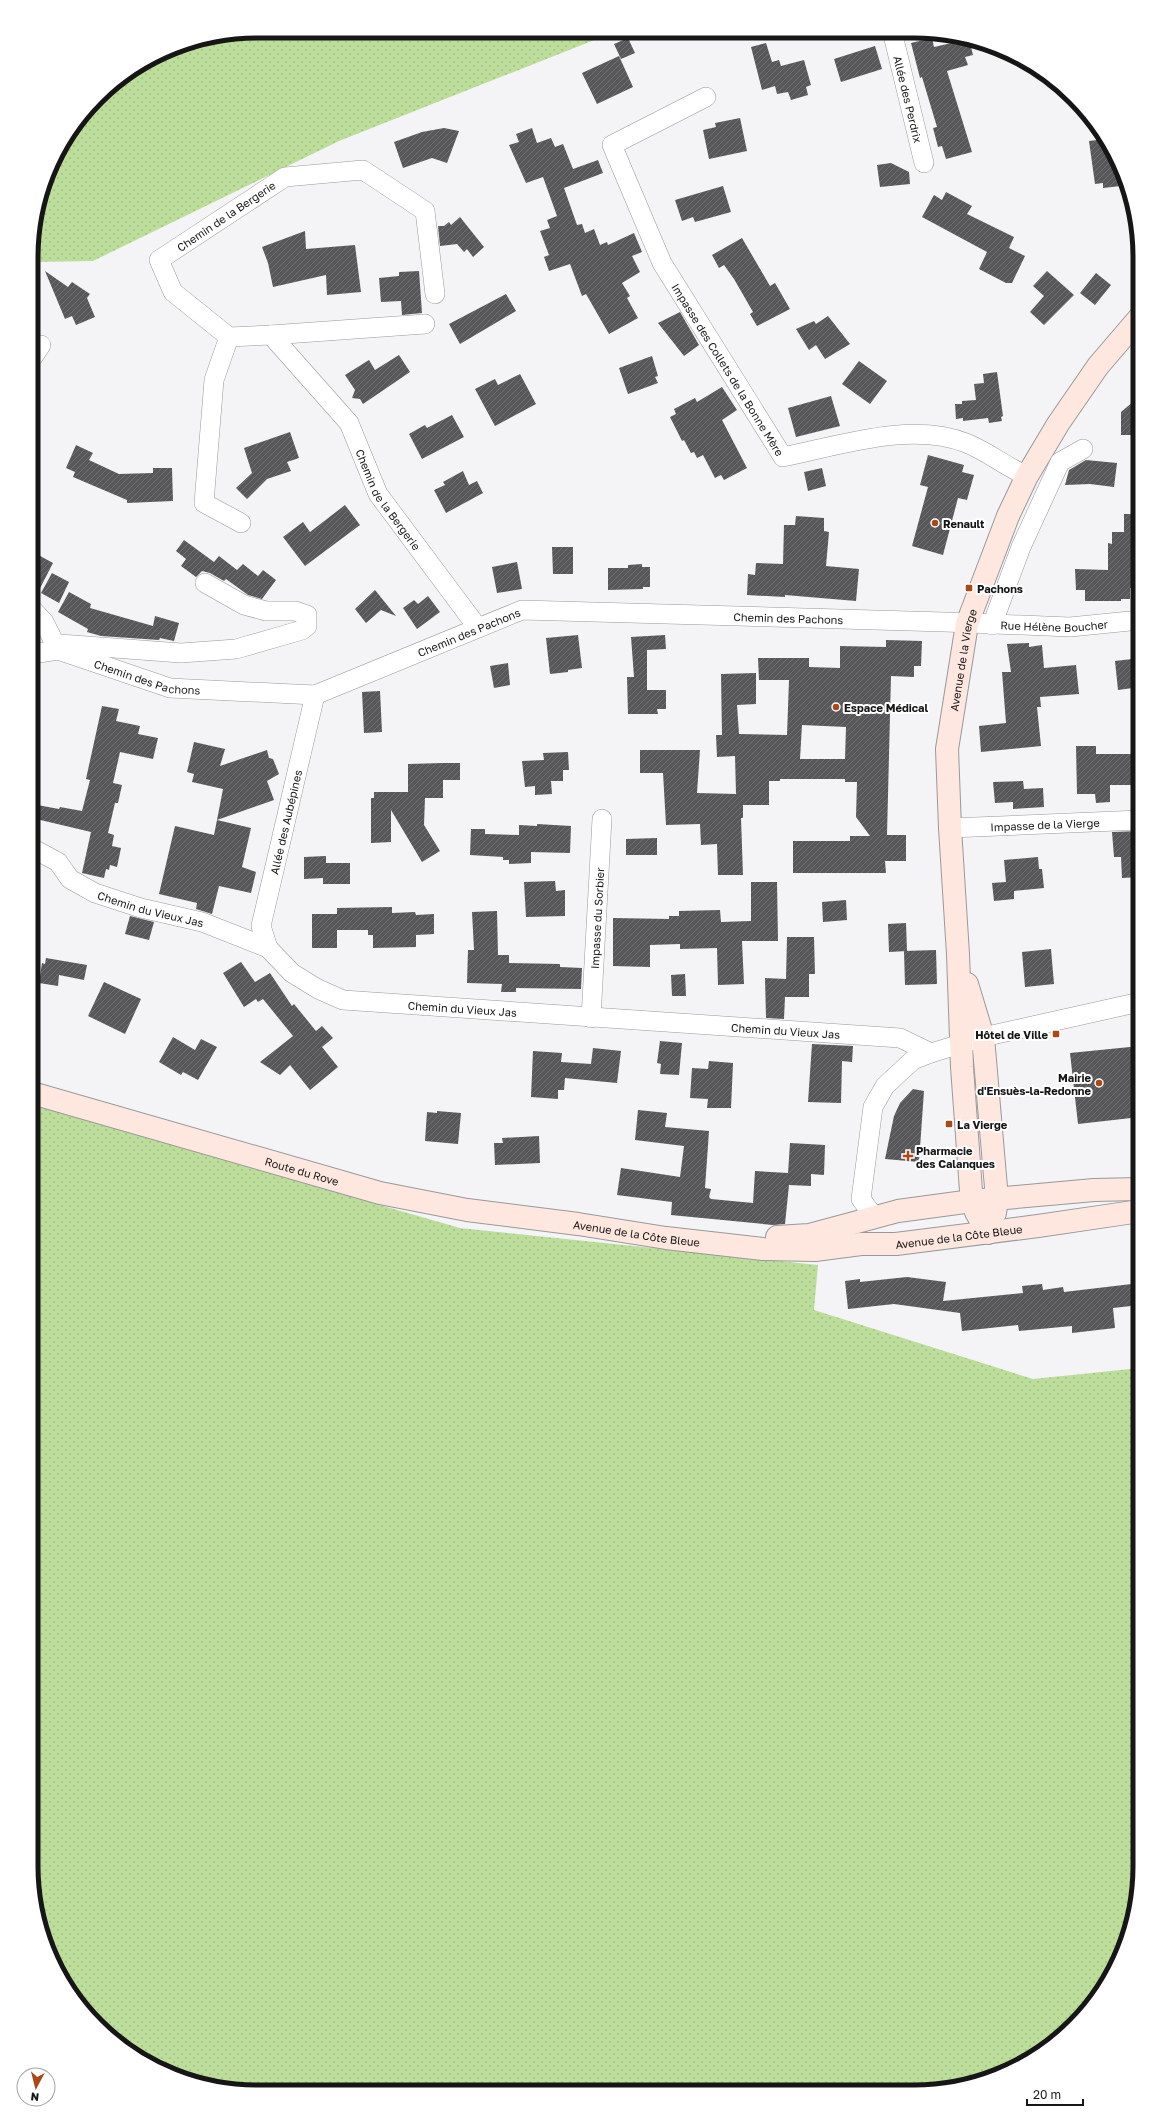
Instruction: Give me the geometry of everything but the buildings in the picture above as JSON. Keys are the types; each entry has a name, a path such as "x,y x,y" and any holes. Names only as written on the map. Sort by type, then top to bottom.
{"main road":[{"name":"Avenue de la Vierge","path":"958,954 950,828 947,749 968,624 1008,516 1027,476 1058,424 1098,366 1133,325"},
{"path":"958,954 983,1038 997,1198 993,1222 988,1233"},
{"path":"958,954 972,1201 976,1212 988,1233"},
{"name":"Route du Rove","path":"38,1095 380,1193 467,1210 578,1224"},
{"name":"Avenue de la Côte Bleue","path":"578,1224 656,1227 771,1237 796,1237 898,1211 997,1198 1094,1190 1133,1189"},
{"name":"Avenue de la Côte Bleue","path":"578,1224 666,1238 791,1251 815,1250 861,1244 896,1244 988,1233 1133,1212"}],"street":[{"name":"Allée des Perdrix","path":"894,38 924,163"},
{"name":"Impasse des Collets de la Bonne Mère","path":"706,97 612,145 662,263 783,457 893,435 935,435 966,443 1027,476"},
{"name":"Chemin de la Bergerie","path":"229,337 173,292 160,260 285,177 363,170 425,211 435,294"},
{"path":"241,523 204,503 214,380 229,337 425,324"},
{"name":"Chemin de la Bergerie","path":"271,335 349,423 378,494 478,628"},
{"path":"992,625 1021,547 1060,462 1083,449"},
{"path":"38,616 44,622 57,647 181,653 236,649 302,630 307,626 306,615 303,613 295,611 266,611 244,606 206,583"},
{"name":"Chemin des Pachons","path":"38,652 57,647 170,688 315,695 522,610 944,622 968,624"},
{"name":"Rue Hélène Boucher","path":"968,624 1070,628 1133,621"},
{"name":"Allée des Aubépines","path":"268,948 261,926 315,695"},
{"name":"Impasse du Sorbier","path":"591,1018 602,819"},
{"name":"Impasse de la Vierge","path":"950,828 1133,820"},
{"name":"Chemin du Vieux Jas","path":"38,851 58,862 70,879 95,893 141,908 202,922 268,948 292,973 318,989 343,1000 900,1038 930,1053"},
{"path":"874,1217 861,1199 873,1107 885,1086 913,1060 930,1053 983,1038 1133,1004"}],"green space":[{"path":"243,38 599,38 339,141 93,261 38,262 38,243 42,214 45,200 55,173 67,147 83,124 102,102 124,83 147,67 173,55 200,45"},
{"path":"38,1107 460,1228 818,1265 814,1310 1033,1379 1133,1369 1133,1880 1126,1923 1104,1976 1088,1999 1069,2021 1047,2040 1024,2056 971,2078 928,2085 243,2085 200,2078 147,2056 124,2040 102,2021 83,1999 67,1976 45,1923 38,1880"}],"place":[{"name":"Renault","path":"935,523"},
{"name":"Pachons","path":"969,588"},
{"name":"Espace Médical","path":"836,707"},
{"name":"Hôtel de Ville","path":"1056,1034"},
{"name":"Mairie d'Ensuès-la-Redonne","path":"1099,1083"},
{"name":"La Vierge","path":"949,1124"},
{"name":"Pharmacie des Calanques","path":"908,1156"}]}
